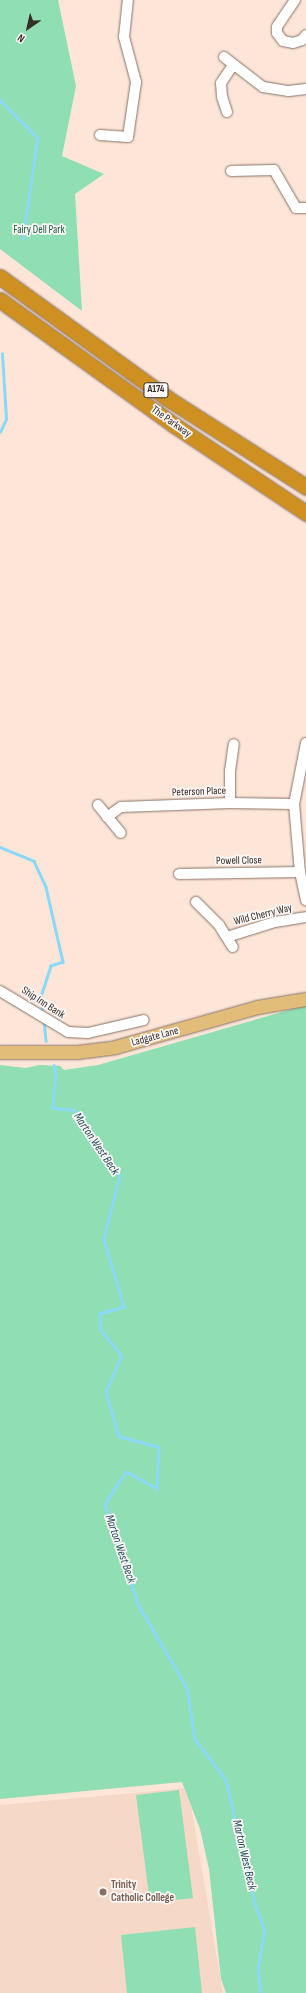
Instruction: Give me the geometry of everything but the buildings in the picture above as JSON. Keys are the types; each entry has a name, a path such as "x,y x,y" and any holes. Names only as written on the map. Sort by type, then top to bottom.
{"highway":[{"name":"The Parkway","path":"0,277 167,398 306,487"},
{"name":"The Parkway","path":"0,300 174,425 306,513"}],"main road":[{"name":"Ladgate Lane","path":"0,1052 61,1053 115,1047 257,1007 306,999"}],"street":[{"path":"100,134 128,137 136,82 124,37 128,0"},
{"path":"294,0 277,27 277,34 283,41 293,43 302,40 306,35"},
{"path":"224,57 263,87 271,90 289,91 306,89"},
{"path":"227,112 222,97 221,83 233,65"},
{"path":"231,171 274,170 296,208 306,208"},
{"path":"230,803 230,772 234,744"},
{"path":"306,745 294,804 300,872 306,900"},
{"name":"Peterson Place","path":"107,817 121,807 230,803 294,804"},
{"path":"98,805 121,833"},
{"name":"Powell Close","path":"179,874 300,872"},
{"path":"196,902 227,937 233,947"},
{"name":"Wild Cherry Way","path":"227,937 275,922 306,917"},
{"name":"Ship Inn Bank","path":"0,991 23,1004 60,1029 79,1034 144,1020"}],"shaded area":[{"name":"Trinity Catholic College","path":"188,1788 223,1993 0,1993 0,1805"}],"green space":[{"name":"Fairy Dell Park","path":"0,0 58,0 76,86 62,156 104,174 75,194 82,311 0,249"},
{"path":"306,1005 306,1993 226,1993 221,1979 209,1869 200,1829 182,1782 0,1799 0,1065 26,1068 39,1065 60,1066 64,1070 98,1065"},
{"path":"179,1790 193,1898 150,1903 136,1795"},
{"path":"195,1927 202,1993 127,1993 121,1935"}],"waterway":[{"name":"Marton West Beck","path":"0,100 38,138 23,239"},
{"name":"Marton West Beck","path":"0,432 6,419 2,354"},
{"name":"Marton West Beck","path":"0,847 34,861 46,887 63,962 51,966 41,996 43,1014"},
{"name":"Marton West Beck","path":"44,1021 46,1041"},
{"name":"Marton West Beck","path":"54,1065 56,1072 53,1108 74,1110 120,1176 104,1239 124,1307 100,1314 101,1330 122,1356 106,1392 119,1436 159,1447 157,1489 126,1472 105,1504 138,1604 187,1688 195,1739 226,1780 255,1904 265,1930 258,1969 261,1993"}],"place":[{"name":"Trinity Catholic College","path":"103,1892"}]}
